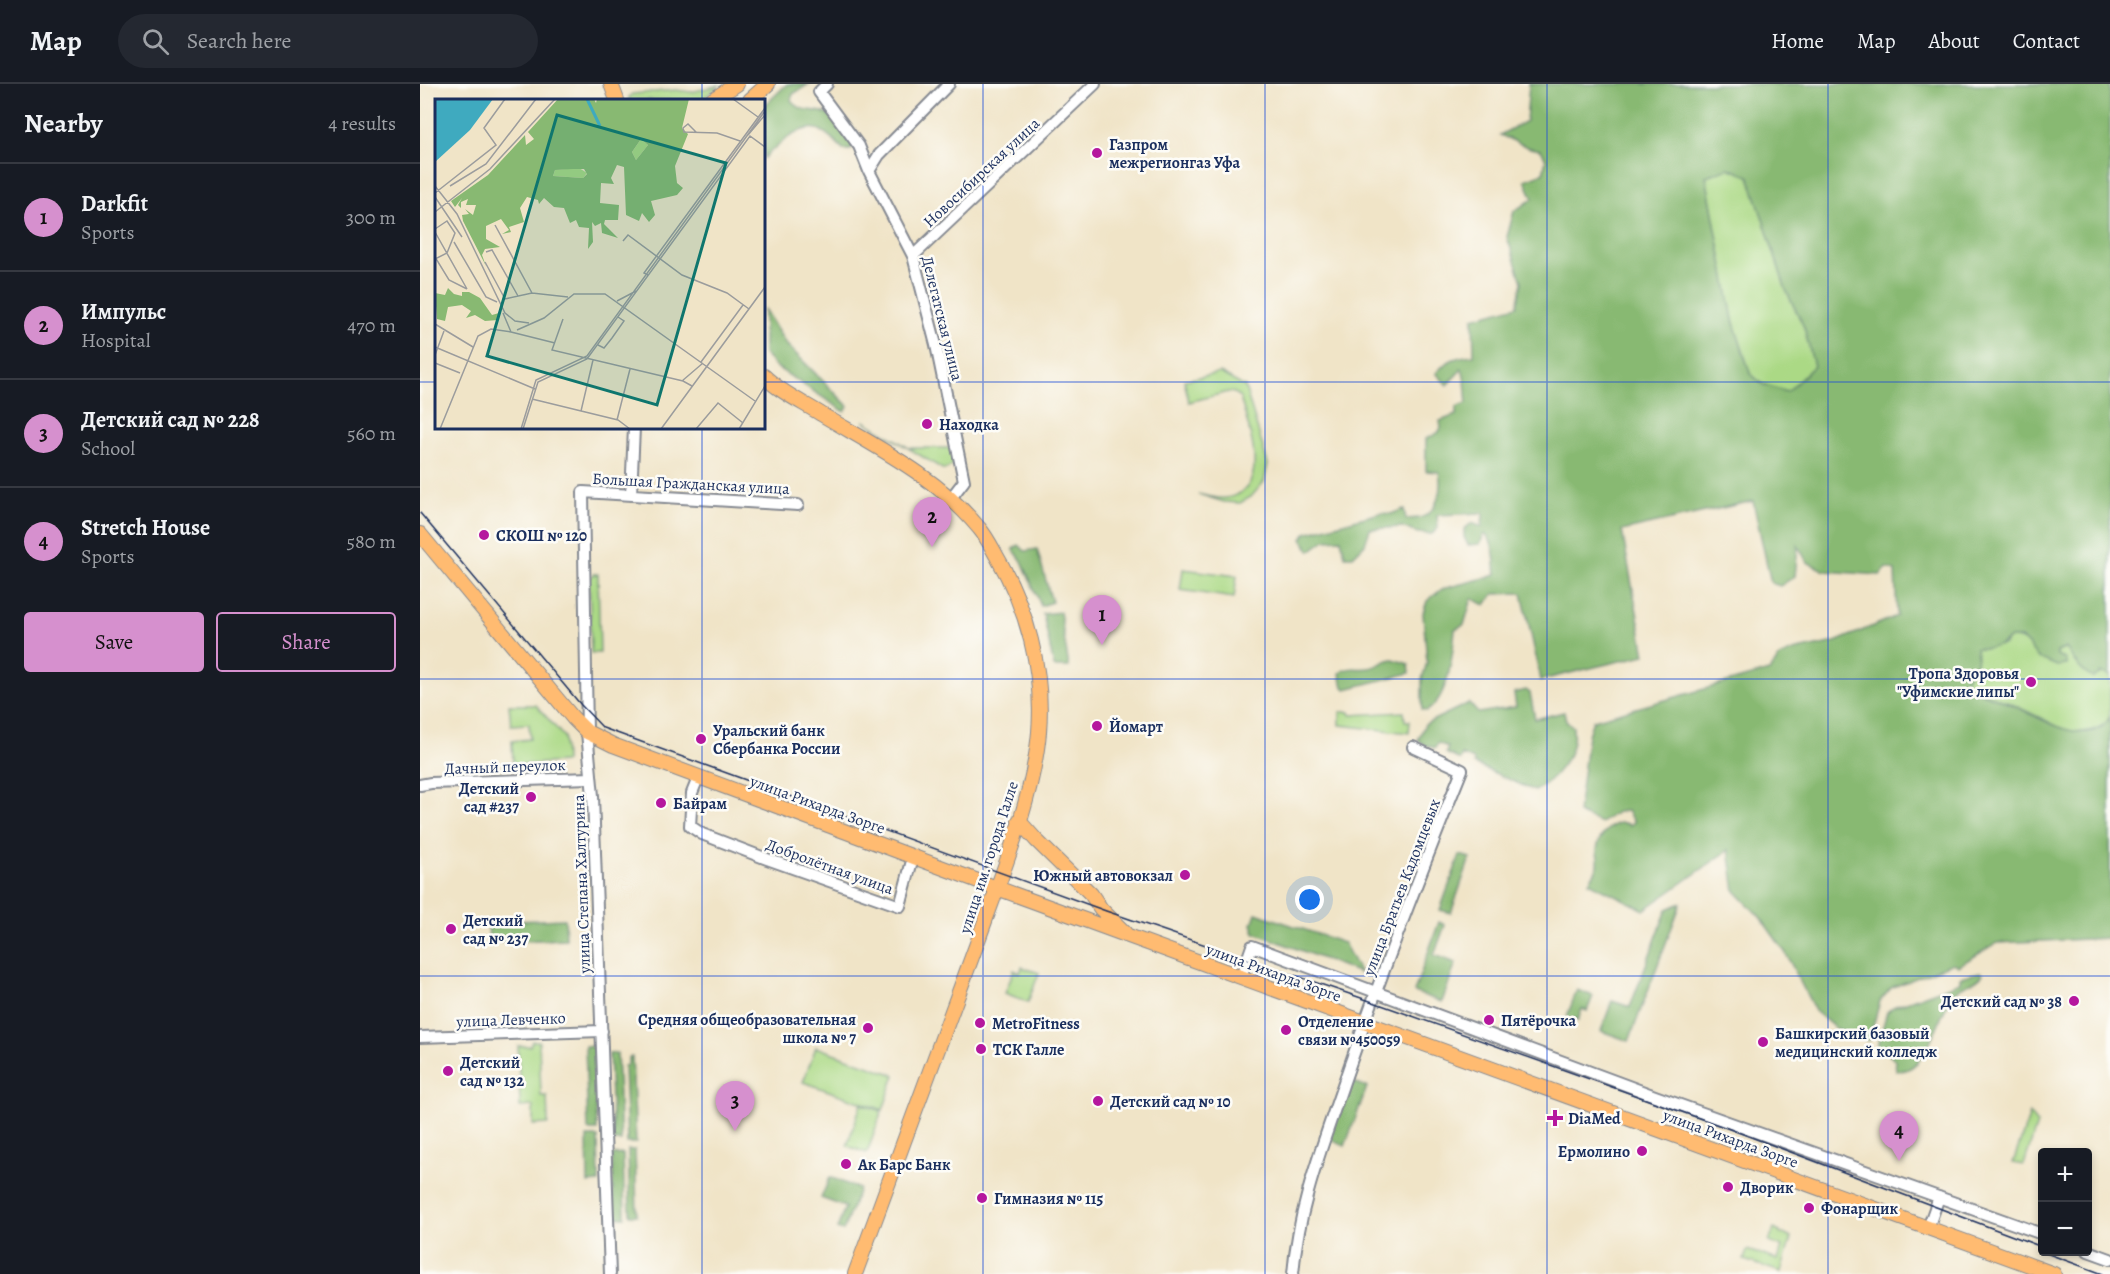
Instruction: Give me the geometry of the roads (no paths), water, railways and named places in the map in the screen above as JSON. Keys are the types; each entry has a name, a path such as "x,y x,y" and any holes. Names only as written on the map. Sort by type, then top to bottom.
{"main road":[{"path":"714,99 737,84"},
{"path":"732,99 747,84"},
{"path":"751,99 768,84"},
{"name":"улица им. города Галле","path":"765,377 932,481 981,530 1012,583 1025,615 1034,651 1038,687 1039,732 1032,774 1019,821 997,888 855,1274"},
{"path":"420,534 587,732"},
{"name":"улица Рихарда Зорге","path":"587,732 613,745 698,778 2054,1274"},
{"path":"1019,821 1091,894 1101,909 1127,935"}],"street":[{"path":"869,171 879,155 949,84"},
{"name":"Новосибирская улица","path":"914,256 1095,84"},
{"name":"Делегатская улица","path":"823,88 859,146 869,171 914,256 936,345 964,481 951,498"},
{"path":"631,495 634,429"},
{"name":"Большая Гражданская улица","path":"582,492 798,505"},
{"name":"улица Степана Халтурина","path":"582,492 587,732 602,1031 610,1274"},
{"name":"улица Братьев Кадомцевых","path":"1293,1274 1306,1194 1365,1022 1462,770 1413,747"},
{"name":"Дачный переулок","path":"420,785 591,778"},
{"name":"Добролётная улица","path":"698,778 692,793 690,826 702,834 900,906 913,857"},
{"path":"1241,977 1252,946 1376,994 2038,1232"},
{"name":"улица Левченко","path":"420,1037 602,1031"},
{"path":"1928,1228 1939,1197"},
{"path":"2092,1252 2110,1259"}],"tram line":[{"path":"420,513 581,705 603,728 1106,911 1373,1002 1727,1128 2038,1245"},
{"path":"2054,1256 2103,1274"}],"place":[{"name":"Газпром межрегионгаз Уфа","path":"1097,153"},
{"name":"Находка","path":"927,424"},
{"name":"СКОШ № 120","path":"484,535"},
{"name":"Импульс","path":"932,547"},
{"name":"Darkfit","path":"1102,645"},
{"name":"Тропа Здоровья \"Уфимские липы\"","path":"2031,682"},
{"name":"Йомарт","path":"1097,726"},
{"name":"Уральский банк Сбербанка России","path":"701,739"},
{"name":"Детский сад #237","path":"531,797"},
{"name":"Байрам","path":"661,803"},
{"name":"Южный автовокзал","path":"1185,875"},
{"name":"Детский сад № 237","path":"451,929"},
{"name":"Детский сад № 38","path":"2074,1001"},
{"name":"Пятёрочка","path":"1489,1020"},
{"name":"MetroFitness","path":"980,1023"},
{"name":"Средняя общеобразовательная школа № 7","path":"868,1028"},
{"name":"Отделение связи №450059","path":"1286,1030"},
{"name":"Башкирский базовый медицинский колледж","path":"1763,1042"},
{"name":"ТСК Галле","path":"981,1049"},
{"name":"Детский сад № 132","path":"448,1071"},
{"name":"Детский сад № 10","path":"1098,1101"},
{"name":"DiaMed","path":"1555,1118"},
{"name":"Детский сад № 228","path":"735,1131"},
{"name":"Ермолино","path":"1642,1151"},
{"name":"Stretch House","path":"1899,1161"},
{"name":"Ак Барс Банк","path":"846,1164"},
{"name":"Дворик","path":"1728,1187"},
{"name":"Гимназия № 115","path":"982,1198"},
{"name":"Фонарщик","path":"1809,1208"}]}
